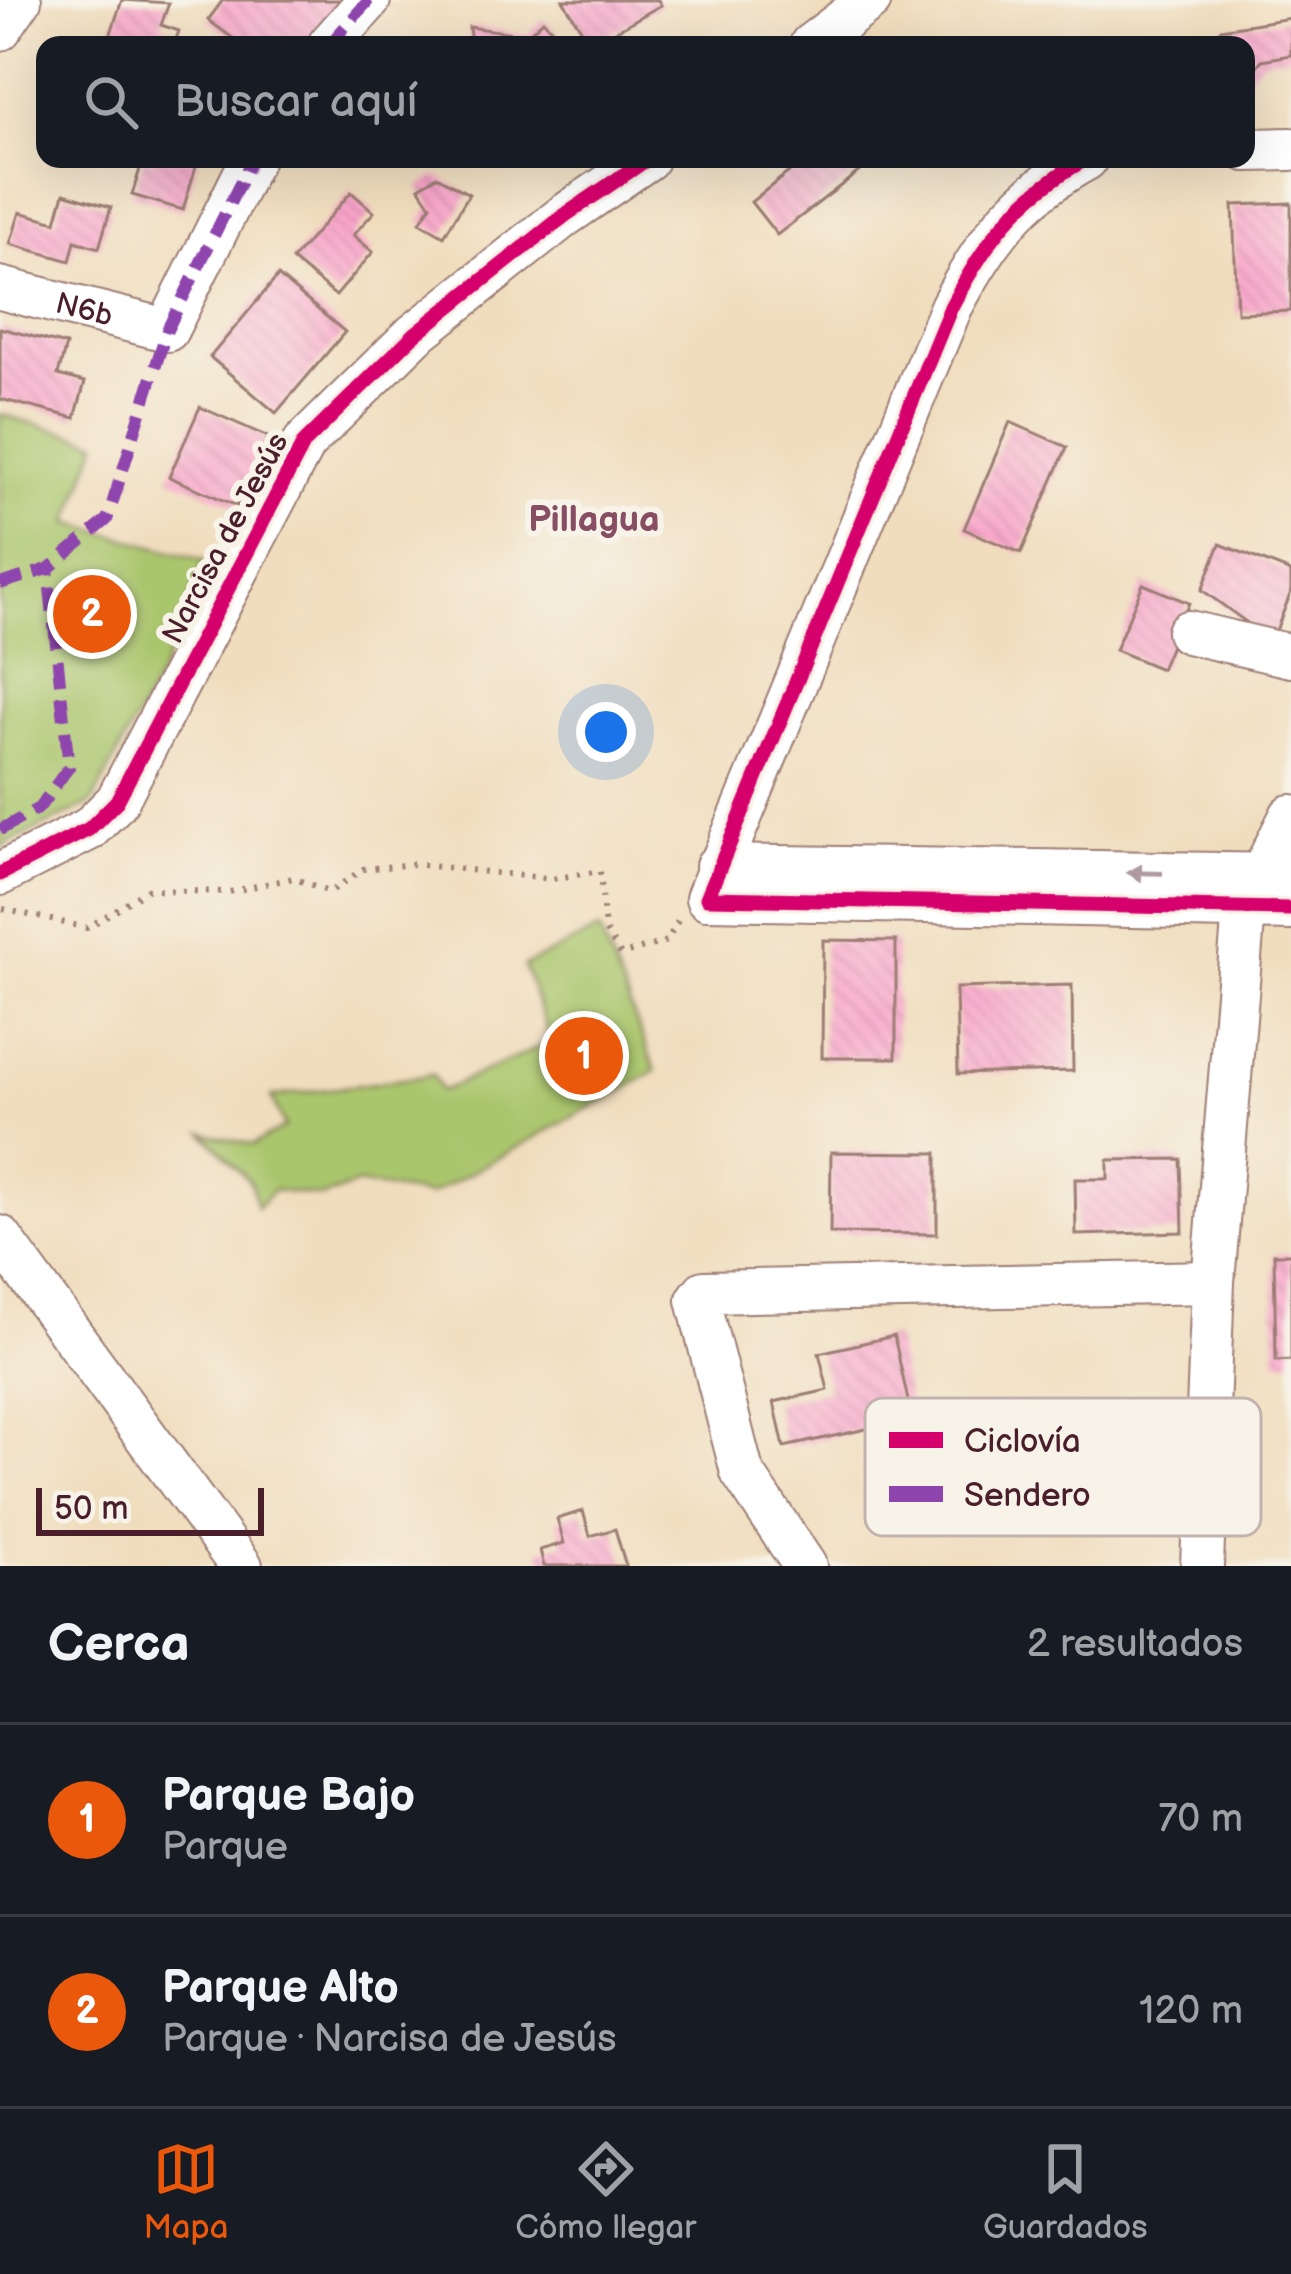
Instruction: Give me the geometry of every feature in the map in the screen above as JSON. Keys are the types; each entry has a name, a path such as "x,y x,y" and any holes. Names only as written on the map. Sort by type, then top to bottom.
{"street":[{"path":"0,29 20,0"},
{"path":"337,36 369,0"},
{"path":"823,36 870,0"},
{"path":"1255,150 1291,149"},
{"name":"N6b","path":"0,288 167,331 248,168"},
{"name":"Narcisa de Jesús","path":"0,874 105,817 304,443 414,335 564,216 634,168"},
{"path":"1072,168 1029,193 979,254 951,307 712,882 1265,886 1291,909"},
{"path":"1188,632 1291,656"},
{"path":"1209,1398 1213,1282 1265,886 1291,816"},
{"path":"0,1237 241,1566"},
{"path":"805,1566 742,1472 698,1300 704,1292 1213,1282"},
{"path":"1202,1566 1203,1536"}],"path":[{"path":"0,908 17,916 87,928 147,890 229,892 292,878 329,892 363,869 414,864 552,879 600,871 604,931 621,955 668,941 676,920 712,882"}],"green space":[{"path":"0,414 98,442 69,523 204,560 163,668 92,803 0,847"},
{"path":"599,930 656,1071 430,1195 357,1184 323,1197 274,1190 257,1207 251,1183 204,1133 253,1145 285,1127 271,1097 433,1075 441,1091 551,1042 524,966"}],"building":[{"path":"122,0 169,3 161,25 179,31 177,36 110,36"},
{"path":"223,0 341,0 314,36 230,36 208,20"},
{"path":"563,0 658,0 661,5 607,36 585,36"},
{"path":"1291,18 1291,55 1262,60 1255,68 1255,36 1215,36 1221,29"},
{"path":"543,20 558,36 470,36 469,27 527,35"},
{"path":"140,168 195,168 183,210 132,195"},
{"path":"794,168 861,170 777,235 751,202"},
{"path":"437,176 469,194 444,236 420,222 431,205 419,187"},
{"path":"351,192 374,212 353,235 373,252 336,296 292,260"},
{"path":"64,193 111,207 99,248 75,241 70,261 10,244 20,212 56,222"},
{"path":"1291,203 1291,311 1237,313 1233,205"},
{"path":"278,276 345,332 276,413 210,357"},
{"path":"0,328 66,345 58,375 85,382 75,418 0,399"},
{"path":"200,407 268,437 237,506 169,477"},
{"path":"1010,422 1067,447 1021,553 964,529"},
{"path":"1220,544 1291,572 1291,592 1272,641 1202,590"},
{"path":"1143,584 1189,603 1161,669 1115,650"},
{"path":"823,940 896,941 896,1058 822,1058"},
{"path":"1072,985 1073,1071 958,1074 956,988"},
{"path":"831,1152 937,1153 937,1234 830,1233"},
{"path":"1181,1159 1183,1232 1076,1235 1075,1179 1108,1179 1108,1160"},
{"path":"1274,1254 1291,1254 1291,1360 1276,1361"},
{"path":"894,1336 907,1398 865,1398 865,1429 784,1447 774,1402 828,1390 819,1353"},
{"path":"583,1511 590,1536 615,1529 626,1566 544,1566 540,1550 564,1543 557,1519"}],"marked path":[{"path":"337,36 369,0"},
{"path":"0,584 48,569 107,520 167,330 248,168"},
{"path":"0,830 39,808 69,767 48,569"}],"cycle path":[{"path":"0,874 89,829 117,801 304,443 414,335 564,216 634,168"},
{"path":"1071,168 1006,221 951,307 707,898 1291,909"}],"place":[{"name":"Parque Alto","path":"92,614"},
{"name":"Parque Bajo","path":"584,1056"}],"district":[{"name":"Pillagua","path":"594,518"}]}
